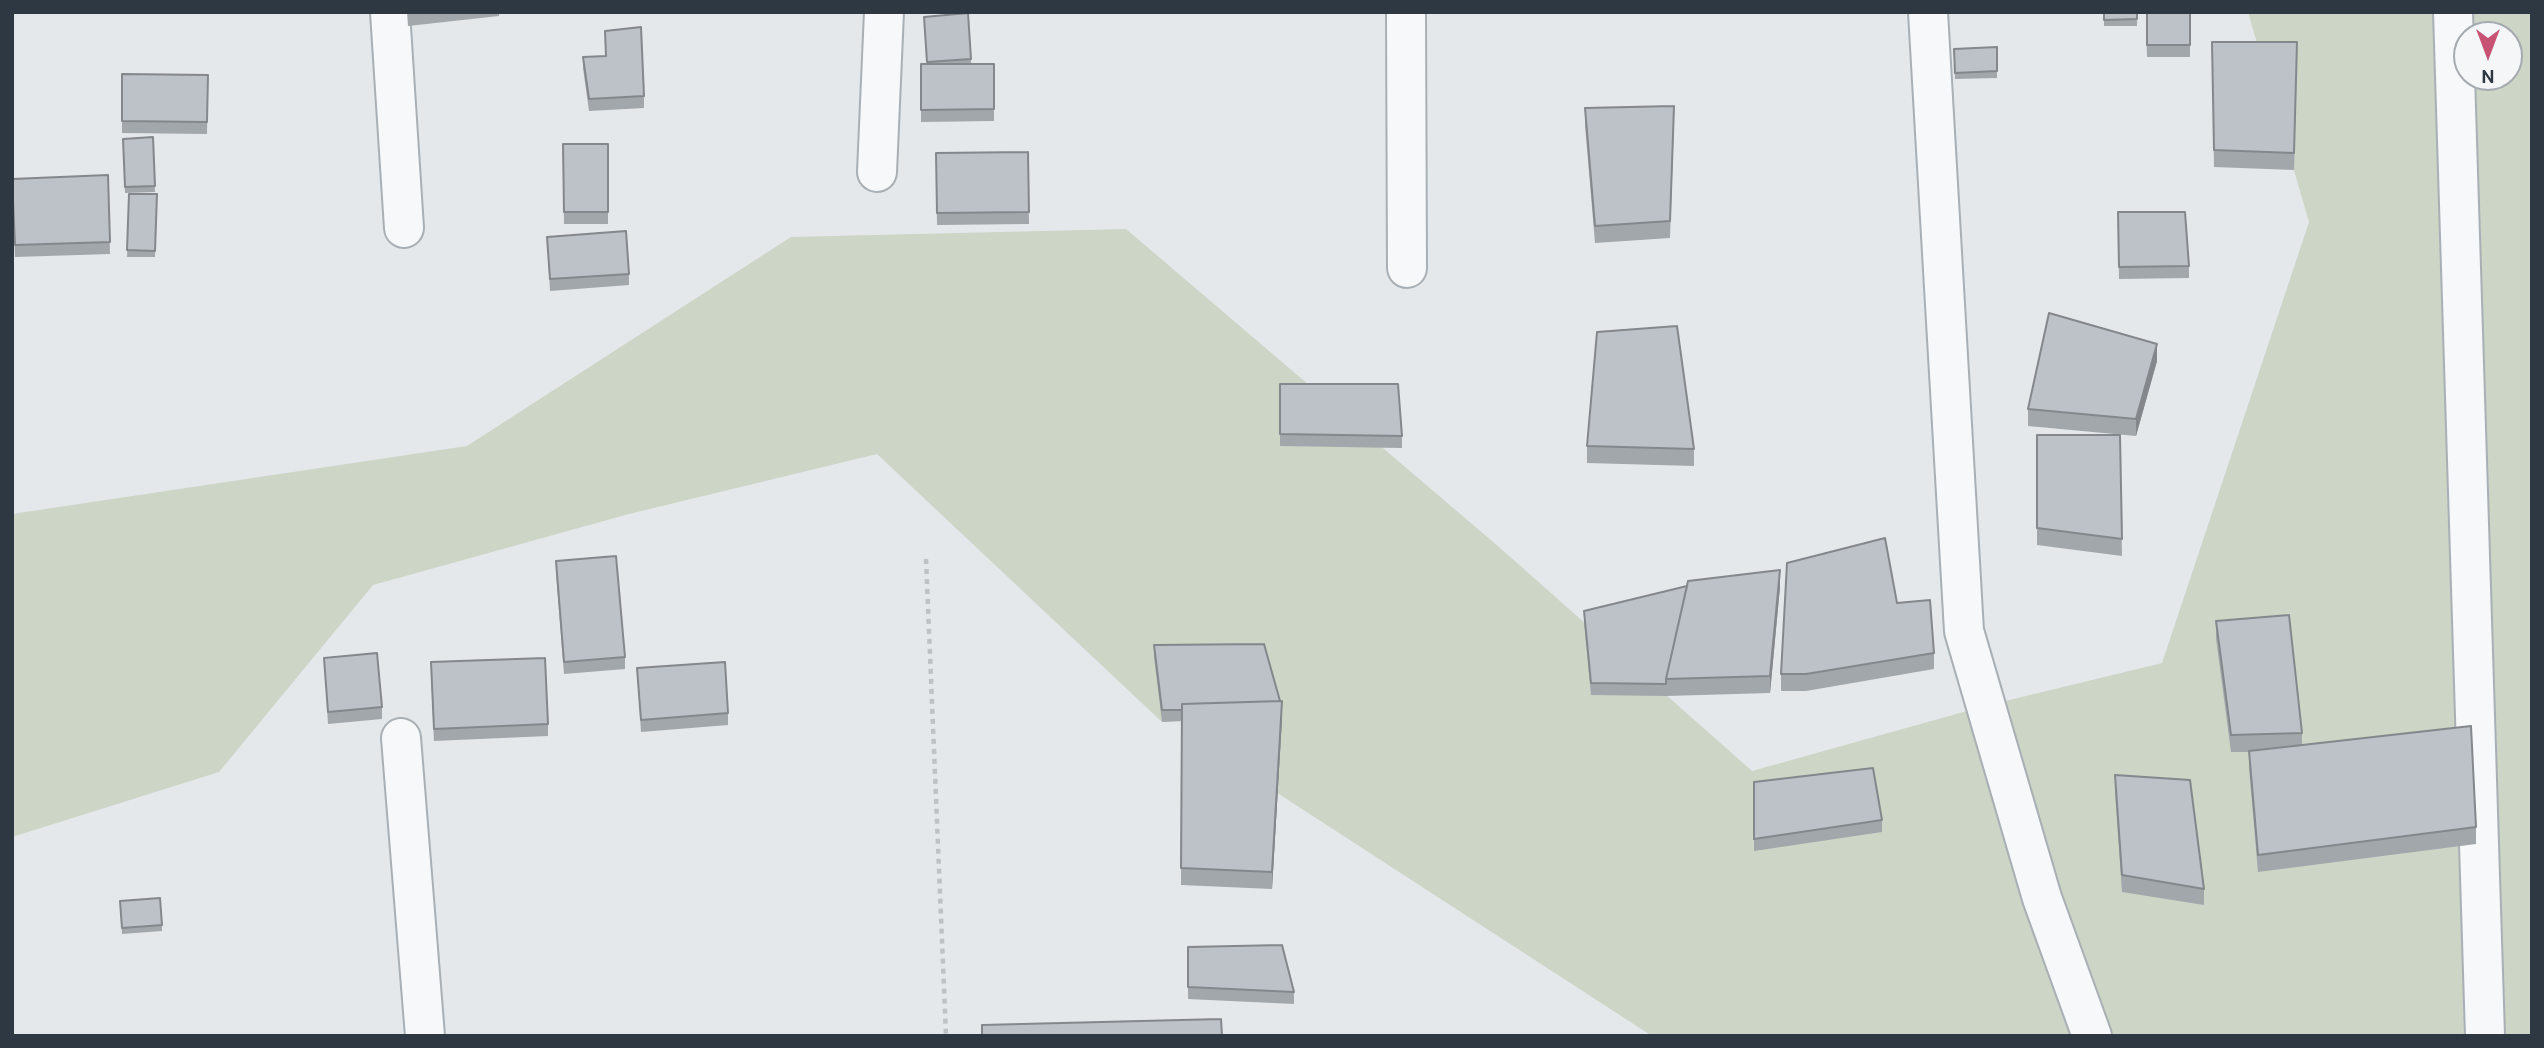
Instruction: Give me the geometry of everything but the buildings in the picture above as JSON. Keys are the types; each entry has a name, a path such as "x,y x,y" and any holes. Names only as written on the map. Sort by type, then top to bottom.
{"street":[{"path":"390,12 404,228"},
{"path":"877,172 884,12"},
{"path":"1406,12 1408,268"},
{"path":"1928,12 1964,631 2042,898 2092,1036"},
{"path":"2453,12 2485,1036"},
{"path":"401,738 425,1036"}],"path":[{"path":"926,559 946,1036"}],"green space":[{"path":"2248,12 2532,12 2532,1036 1652,1036 1228,761 1182,721 1162,722 877,454 629,514 373,585 219,772 12,837 12,514 467,446 791,237 1126,229 1499,547 1752,771 1985,706 2162,663 2309,222"}]}
